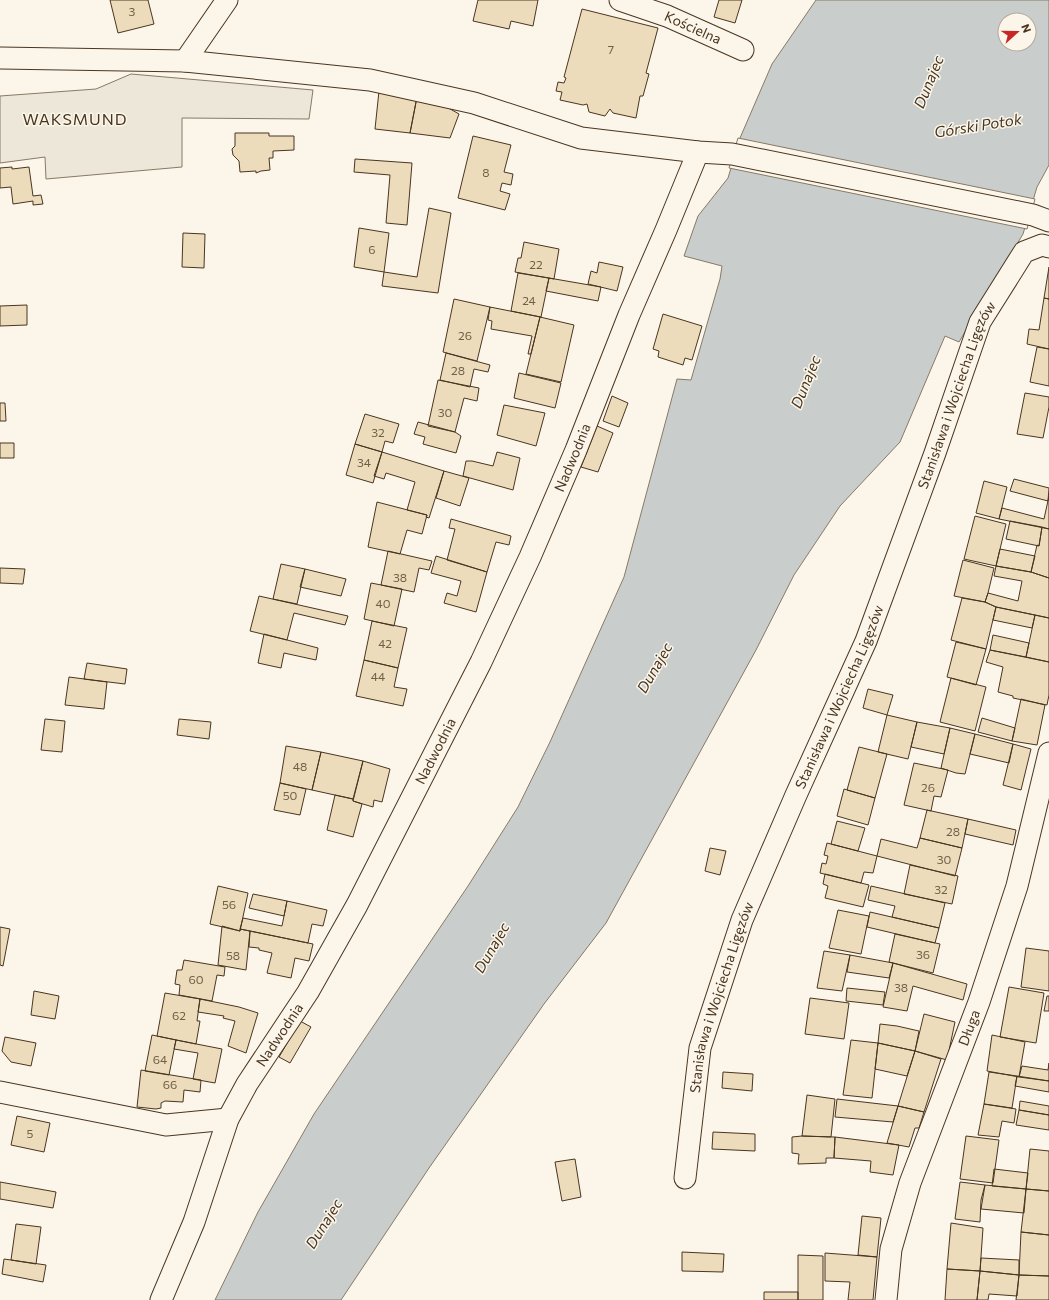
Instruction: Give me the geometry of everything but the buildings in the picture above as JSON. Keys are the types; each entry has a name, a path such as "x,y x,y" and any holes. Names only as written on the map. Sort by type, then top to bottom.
{"street":[{"path":"185,61 227,0"},
{"name":"Kościelna","path":"620,0 667,16 743,50"},
{"path":"0,58 185,61 370,80 474,103 581,138 698,152 732,154 1041,218"},
{"name":"Nadwodnia","path":"161,1300 194,1222 228,1119 248,1084 308,992 357,905 481,662 530,557 576,450 629,315 698,152"},
{"name":"Stanisława i Wojciecha Ligęzów","path":"685,1178 700,1048 742,920 796,795 866,641 935,453 980,322 1024,252 1042,245 1049,247"},
{"name":"Długa","path":"886,1300 891,1249 910,1183 978,1002 1018,886 1049,753"},
{"path":"0,1092 166,1125 228,1119"}],"shaded area":[{"path":"131,74 313,90 309,119 182,118 182,167 46,179 45,157 0,163 0,96 96,89"}],"water":[{"path":"816,0 1049,0 1049,165 1037,187 1023,234 959,342 945,336 900,442 840,506 794,575 756,650 606,923 544,1004 429,1168 341,1300 215,1300 258,1212 314,1114 468,886 518,807 550,742 624,577 677,379 691,380 720,279 722,266 684,256 698,216 728,178 740,138 772,64"}],"pier":[{"path":"738,138 1035,199 1027,229 729,168"}],"district":[{"name":"WAKSMUND","path":"75,119"}],"water label":[{"name":"Dunajec","path":"929,82"},
{"name":"Górski Potok","path":"978,126"},
{"name":"Dunajec","path":"806,382"},
{"name":"Dunajec","path":"655,668"},
{"name":"Dunajec","path":"492,948"},
{"name":"Dunajec","path":"324,1224"}]}
